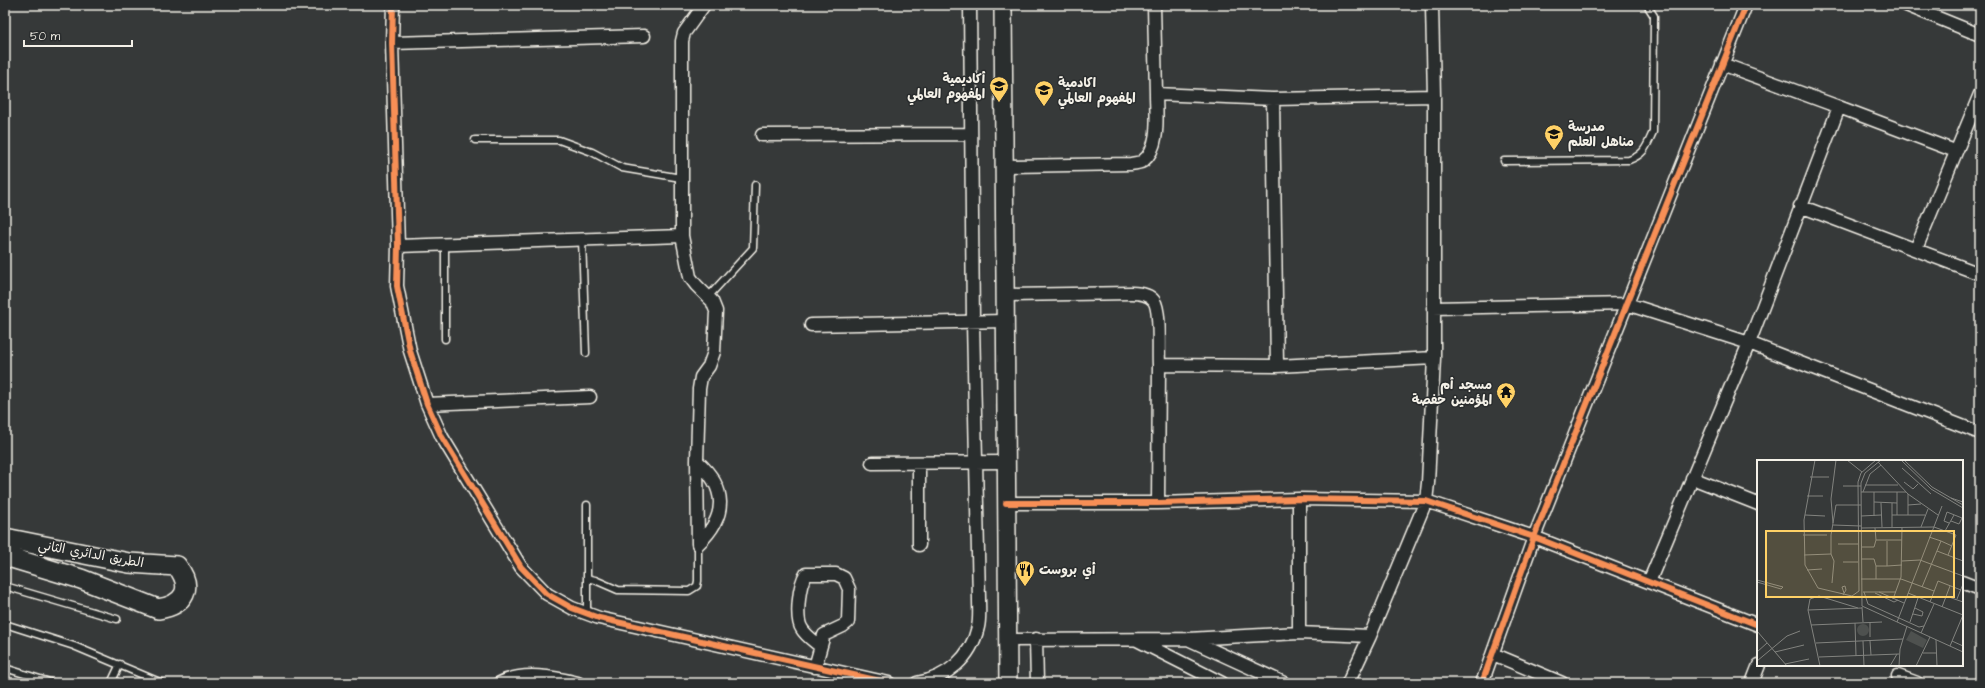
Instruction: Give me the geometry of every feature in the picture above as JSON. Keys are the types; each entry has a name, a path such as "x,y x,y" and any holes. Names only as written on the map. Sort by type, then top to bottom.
{"main road":[{"path":"1003,5 1008,683"},
{"name":"الطريق الدائري الثاني","path":"5,538 129,563 177,566 185,576 186,588 181,600 171,607 158,609 81,579 5,556"}],"street":[{"path":"393,5 392,43 398,286 403,321 410,351 427,404 442,437 521,567 547,594 587,614 606,620 889,683"},
{"path":"698,544 697,460 699,382 712,359 716,337 716,310 712,301 692,282 682,236 682,41 684,33 704,5"},
{"path":"917,683 928,681 951,669 963,660 969,651 978,627 979,599 973,322 970,5"},
{"path":"1004,166 1131,164 1143,161 1152,150 1155,138 1156,94 1154,5"},
{"path":"1348,683 1370,636 1426,501 1434,358 1434,96 1432,5"},
{"path":"1482,683 1534,537 1746,5"},
{"path":"1906,5 1980,35"},
{"path":"392,43 644,36"},
{"path":"1722,64 1955,151"},
{"path":"1156,94 1273,99 1434,96"},
{"path":"1916,249 1955,151 1980,94"},
{"path":"1273,99 1277,366"},
{"path":"1649,582 1749,343 1839,107"},
{"path":"762,135 971,134"},
{"path":"1800,206 1980,274"},
{"path":"398,246 682,236"},
{"path":"1005,295 1131,292 1144,294 1154,300 1157,311 1159,365 1158,503"},
{"path":"1433,308 1627,304 1749,343 1980,433"},
{"path":"811,325 1005,321"},
{"path":"1159,365 1277,366 1434,358"},
{"path":"427,404 590,397"},
{"path":"697,460 712,476 717,486 720,502 717,518 710,533 698,544"},
{"path":"872,463 1006,462"},
{"path":"919,463 919,545"},
{"path":"1692,478 1757,504"},
{"path":"1299,498 1299,633"},
{"path":"1006,503 1158,503 1299,498 1426,501 1534,537 1757,624"},
{"path":"815,667 824,635 844,626 848,622 849,589 844,578 836,574 806,574 800,586 799,624 803,631 820,646"},
{"path":"1963,582 1980,589"},
{"path":"1007,640 1188,639 1299,633 1370,636"},
{"path":"1036,639 1037,683"},
{"path":"1134,639 1222,683"},
{"path":"1188,639 1284,683"},
{"path":"1493,654 1562,683"},
{"path":"1752,683 1759,666"},
{"path":"1899,675 1917,683"},
{"path":"500,683 528,677 556,678 578,683"}],"lane":[{"path":"1504,161 1629,160 1639,156 1645,149 1653,132 1654,16 1647,5"},
{"path":"475,140 559,140 592,152 622,168 681,178"},
{"path":"708,297 753,248 755,185"},
{"path":"582,239 586,353"},
{"path":"445,244 445,339"},
{"path":"587,504 587,614"},
{"path":"587,578 618,590 689,591 693,589 698,582 698,544"},
{"path":"5,586 117,619"},
{"path":"5,624 74,646 120,664 162,683"},
{"path":"111,683 120,664"},
{"path":"5,668 53,683"}],"cycle path":[{"path":"393,5 392,43 398,246 397,286 410,351 427,404 442,437 521,567 547,594 572,608 599,618 889,683"},
{"path":"1482,683 1534,537 1746,5"},
{"path":"1006,503 1158,503 1299,499 1426,501 1534,537 1757,625"}],"place":[{"name":"أكاديمية المفهوم العالمي","path":"999,103"},
{"name":"اكادمية المفهوم العالمي","path":"1044,107"},
{"name":"مدرسة مناهل العلم","path":"1554,151"},
{"name":"مسجد أم المؤمنين حفصة","path":"1506,409"},
{"name":"أي بروست","path":"1025,587"}]}
